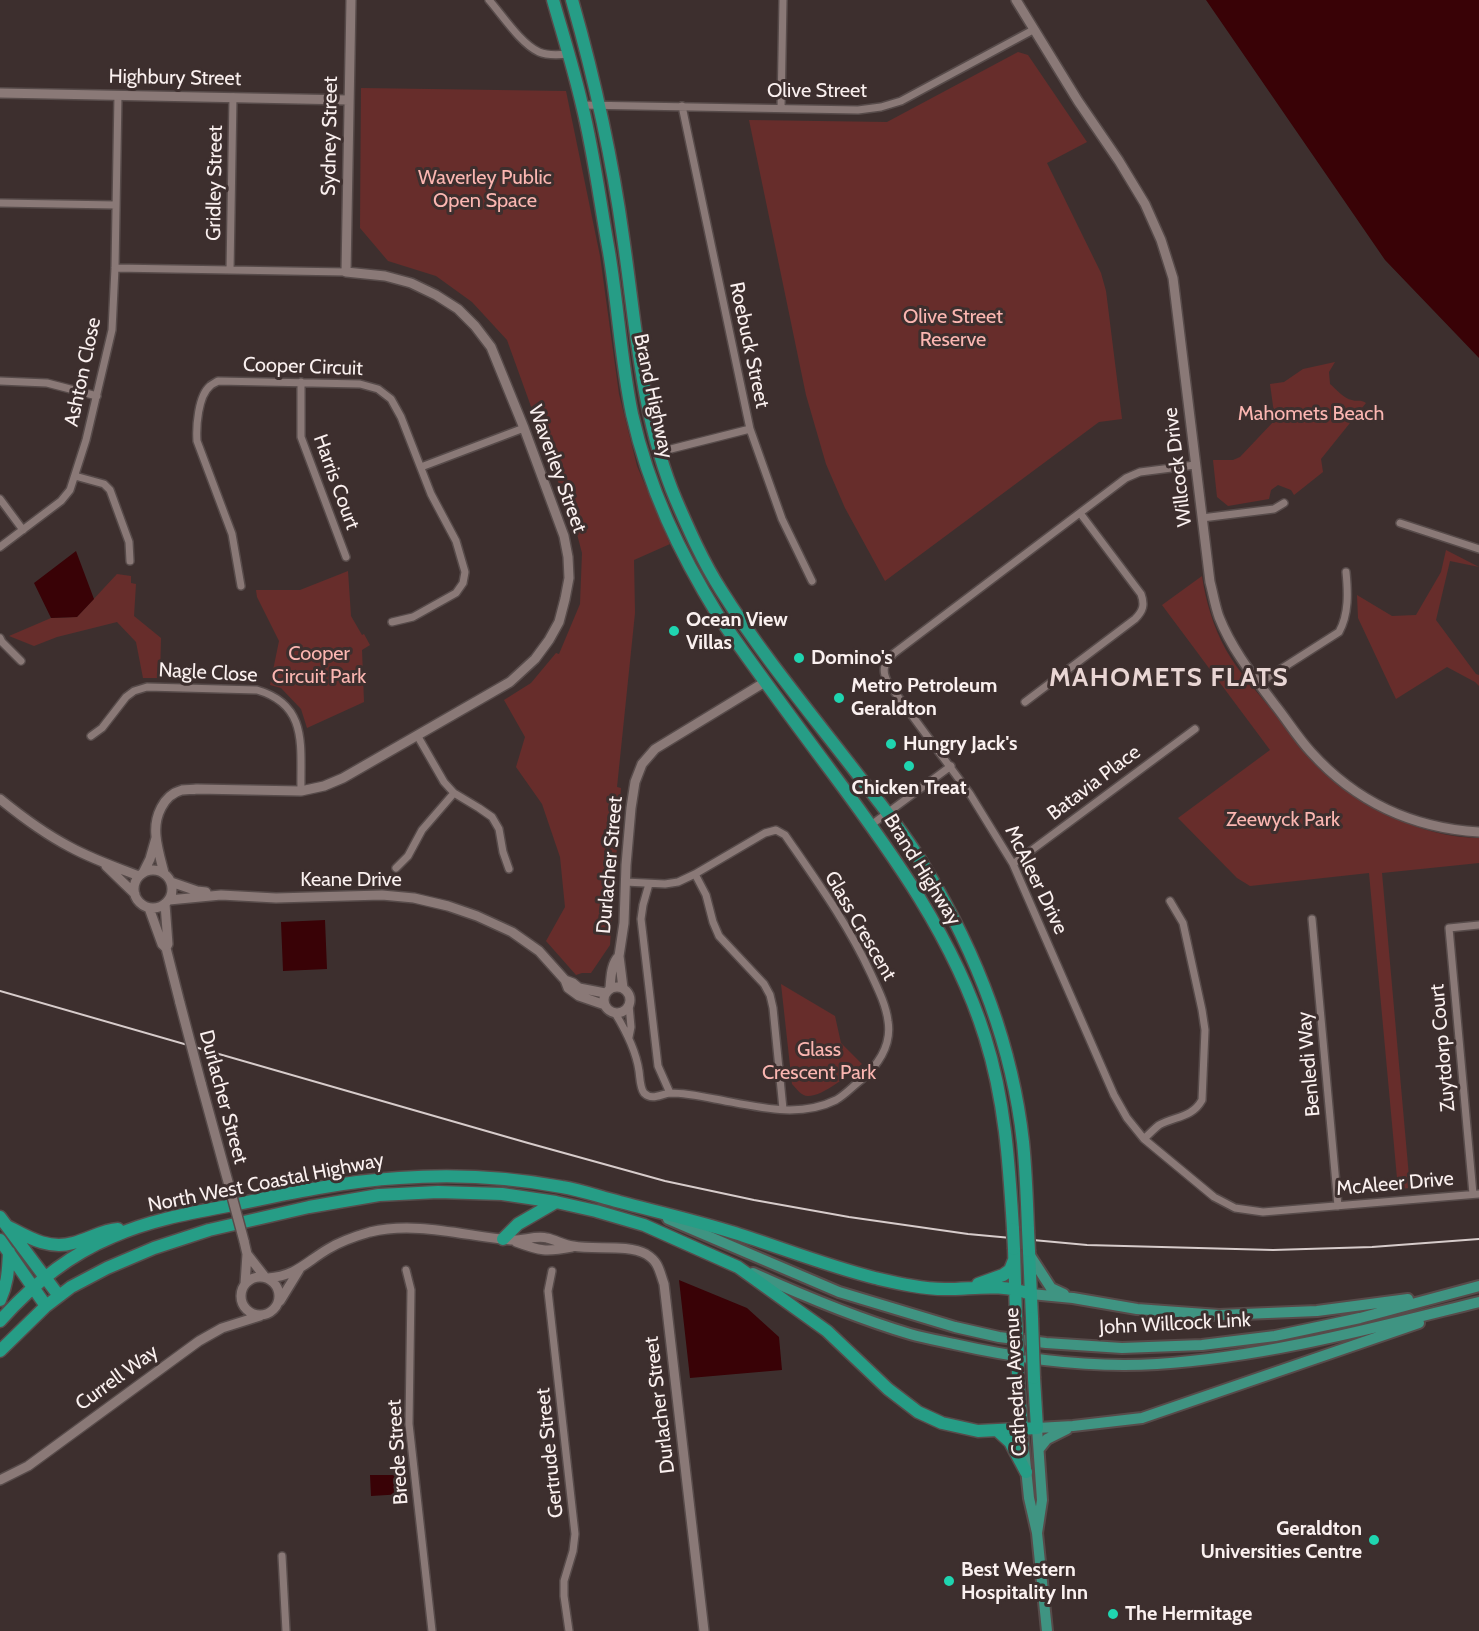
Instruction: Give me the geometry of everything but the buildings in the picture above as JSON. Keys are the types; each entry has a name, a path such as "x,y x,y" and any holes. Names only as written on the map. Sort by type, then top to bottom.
{"highway":[{"name":"Brand Highway","path":"553,0 582,105 610,259 625,374 642,454 675,540 719,617 901,869 942,939 964,983 984,1035 998,1083 1005,1125 1013,1229 1022,1428"},
{"name":"Brand Highway","path":"572,0 598,105 621,222 649,412 659,452 674,495 691,535 720,588 779,672 888,814 923,865 964,939 976,964 999,1028 1011,1072 1023,1141 1028,1230"},
{"name":"North West Coastal Highway","path":"0,1321 17,1302 61,1266 88,1248 139,1226 274,1196 398,1178 454,1176 510,1179 563,1187 697,1221 875,1278 943,1289 969,1287"},
{"name":"North West Coastal Highway","path":"0,1350 46,1306 71,1287 107,1268 154,1248 209,1230 309,1207 380,1195 438,1192 502,1194 556,1202 644,1225 738,1267 827,1331 888,1389 918,1412 942,1423 978,1431 1037,1428"},
{"path":"508,1240 524,1221 556,1202"},
{"path":"3,1221 59,1296"},
{"path":"3,1221 42,1244 55,1246 73,1244 108,1230 139,1226"},
{"name":"Cathedral Avenue","path":"1028,1230 1037,1428"},
{"path":"0,1240 46,1306"},
{"path":"0,1300 8,1277 9,1252"},
{"path":"969,1287 1003,1275 1010,1270 1014,1254"},
{"path":"969,1287 1015,1288 1030,1294"},
{"path":"998,1431 1010,1442 1026,1472"}],"main road":[{"name":"John Willcock Link","path":"639,1207 839,1292 955,1327 999,1337 1046,1343 1122,1348 1202,1345 1275,1336 1360,1318 1479,1285"},
{"path":"1029,1252 1051,1288 1073,1298"},
{"name":"John Willcock Link","path":"738,1267 794,1292 911,1334 998,1353 1096,1365 1156,1364 1223,1357 1315,1341 1479,1304"},
{"path":"1030,1294 1073,1298 1137,1309 1219,1315 1317,1311 1403,1300 1479,1285"},
{"path":"1037,1428 1142,1418 1479,1304"},
{"path":"1039,1449 1047,1439 1073,1426"},
{"name":"Cathedral Avenue","path":"1022,1428 1029,1498 1037,1533 1047,1631"},
{"name":"Cathedral Avenue","path":"1037,1428 1042,1500 1037,1533"}],"street":[{"name":"Sydney Street","path":"346,272 351,0"},
{"path":"489,0 525,42 539,52 551,55 568,54"},
{"path":"781,108 783,0"},
{"name":"Willcock Drive","path":"1016,0 1145,204 1161,240 1173,278 1210,582 1219,616 1235,651 1310,751 1337,778 1365,798 1398,815 1429,825 1479,832"},
{"name":"Olive Street","path":"582,105 858,110 901,101 1033,30"},
{"name":"Highbury Street","path":"0,93 349,100"},
{"name":"Ashton Close","path":"0,547 61,501 70,490 97,396 112,330 118,95"},
{"name":"Gridley Street","path":"230,270 233,97"},
{"name":"Roebuck Street","path":"682,106 750,429 782,519 812,582"},
{"path":"0,203 116,204"},
{"name":"Waverley Street","path":"115,268 346,272 385,276 411,283 458,309 491,347 564,536 568,558 569,578 566,600 559,622 535,659 510,682 343,778 324,786 301,791 182,790 172,795 164,802 156,826 156,837 164,873"},
{"path":"0,381 47,382 97,396"},
{"name":"Cooper Circuit","path":"241,586 232,534 197,441 196,428 202,397 208,387 218,381 360,384 378,388 392,399 401,417 431,494 456,541 465,572 463,583 456,593 413,617 392,622"},
{"name":"Harris Court","path":"301,382 301,437 346,556"},
{"path":"421,467 524,428"},
{"path":"659,452 750,429"},
{"name":"McAleer Drive","path":"1195,465 1140,472 1126,478 893,654 885,664 883,674 951,766 1013,864 1114,1095 1127,1119 1144,1139 1214,1197 1234,1208 1263,1212 1476,1194"},
{"path":"75,476 104,484 110,490 129,542 130,561"},
{"path":"0,499 23,530"},
{"path":"1202,518 1274,508 1284,503"},
{"path":"1025,702 1142,612 1144,603 1141,594 1080,513"},
{"path":"1400,523 1479,549"},
{"path":"1259,683 1339,632 1345,621 1348,589 1346,572"},
{"path":"0,638 21,661"},
{"name":"Durlacher Street","path":"623,988 619,956 624,923 631,808 635,782 642,764 655,749 779,672"},
{"name":"Nagle Close","path":"91,736 102,728 126,697 134,691 147,687 257,690 272,694 285,704 296,720 300,735 301,791"},
{"name":"Batavia Place","path":"1013,864 1195,729"},
{"path":"417,735 444,782 454,793 492,817 499,829 509,869"},
{"path":"871,825 951,766"},
{"path":"396,868 408,856 422,830 454,793"},
{"path":"0,799 28,822 68,846 105,864 141,875"},
{"name":"Glass Crescent","path":"625,882 649,884 678,882 765,833 776,830 785,835 831,901 859,949 883,1001 889,1022 887,1042 881,1058 869,1073 837,1099 800,1110 689,1094 670,1093 650,1097 642,1088 629,1037"},
{"name":"Waverley Street","path":"141,875 150,858 156,837"},
{"path":"105,864 135,894 140,903 149,908 157,908 167,902 172,891 171,882 164,873 154,870 141,875 135,883 135,894"},
{"path":"695,874 706,895 719,936 764,984 770,995 783,1109"},
{"name":"Keane Drive","path":"171,882 197,891 221,895 276,898 382,895 414,898 448,906 512,932 539,951 565,980 568,988 579,996 604,1005"},
{"name":"Durlacher Street","path":"649,884 641,920 658,1066 670,1093"},
{"name":"Keane Drive","path":"167,902 221,895"},
{"path":"1144,1139 1160,1125 1198,1108 1202,1100 1205,1030 1202,1010 1183,923 1170,901"},
{"name":"Durlacher Street","path":"166,948 168,944 167,902"},
{"name":"Durlacher Street","path":"149,908 162,944 166,948 244,1241 247,1254 245,1284"},
{"name":"Benledi Way","path":"1312,919 1338,1206"},
{"name":"Zuytdorp Court","path":"1476,1194 1449,928 1479,925"},
{"name":"Durlacher Street","path":"608,990 611,973 619,956"},
{"name":"Keane Drive","path":"565,980 579,988 608,990"},
{"path":"629,1005 625,1010 615,1013 609,1011 603,999 608,990 616,986 623,988 629,996 631,1027 629,1037"},
{"path":"615,1013 629,1037"},
{"name":"Durlacher Street","path":"247,1254 266,1278 299,1270 330,1247 356,1236 389,1229 421,1229 508,1240 537,1250 556,1250 574,1246 628,1249 644,1253 657,1262 664,1284 704,1631"},
{"name":"Durlacher Street","path":"278,1304 299,1270"},
{"name":"Brede Street","path":"406,1270 411,1290 409,1424 432,1631"},
{"name":"Gertrude Street","path":"552,1271 548,1292 575,1534 573,1551 564,1581 569,1631"},
{"path":"254,1277 266,1278 274,1282 279,1293 278,1304 271,1312 260,1316 249,1313 242,1305 240,1294 245,1284 254,1277"},
{"name":"Currell Way","path":"0,1480 28,1466 199,1341 222,1328 260,1316"},
{"path":"282,1556 286,1631"}],"green space":[{"name":"Olive Street Reserve","path":"1018,52 1028,55 1087,142 1047,163 1101,273 1106,291 1122,419 1099,422 885,581 845,508 826,464 806,395 749,120 887,122"},
{"name":"Waverley Public Open Space","path":"361,88 566,91 600,256 619,394 637,466 670,544 634,560 635,613 617,787 621,788 610,945 591,973 576,975 546,941 565,907 560,857 542,804 516,767 525,737 504,700 531,683 556,653 559,654 580,604 582,553 507,340 472,302 436,276 388,261 360,228"},
{"name":"Mahomets Beach","path":"1335,362 1329,372 1330,384 1346,398 1366,403 1321,459 1323,472 1294,495 1291,490 1278,485 1271,490 1269,499 1228,506 1217,497 1213,460 1233,460 1240,457 1275,420 1270,384 1284,382 1303,369"},
{"path":"1446,550 1479,567 1450,561 1436,620 1479,675 1479,686 1447,667 1396,699 1358,618 1357,595 1392,616 1416,615 1441,572"},
{"name":"Cooper Circuit Park","path":"348,571 351,616 370,645 362,650 364,702 307,728 301,709 281,688 270,685 279,641 257,597 256,590 300,590"},
{"path":"117,574 131,576 131,583 136,584 134,616 161,638 160,678 143,678 136,642 117,622 57,637 34,646 9,636 51,618 77,617"},
{"name":"Zeewyck Park","path":"1202,576 1217,632 1231,659 1316,765 1350,793 1391,816 1435,832 1458,837 1479,838 1479,863 1382,873 1410,1188 1398,1189 1369,873 1250,886 1237,878 1178,818 1270,750 1162,605"},
{"name":"Glass Crescent Park","path":"781,984 835,1016 841,1043 862,1064 836,1084 814,1095 803,1095 792,1084"}],"shaded area":[{"path":"1206,0 1479,0 1479,358 1385,260"},
{"path":"76,551 94,599 77,617 51,618 34,583"},
{"path":"325,920 327,969 283,971 281,922"},
{"path":"679,1280 747,1308 779,1337 782,1370 690,1378"},
{"path":"370,1475 402,1475 404,1494 371,1496"}],"railway":[{"path":"0,991 665,1181 849,1217 968,1234 1087,1245 1273,1250 1372,1247 1479,1239"}],"place":[{"name":"Ocean View Villas","path":"674,631"},
{"name":"Domino's","path":"799,658"},
{"name":"Metro Petroleum Geraldton","path":"839,698"},
{"name":"Hungry Jack's","path":"891,744"},
{"name":"Chicken Treat","path":"909,766"},
{"name":"Geraldton Universities Centre","path":"1374,1540"},
{"name":"Best Western Hospitality Inn","path":"949,1581"},
{"name":"The Hermitage","path":"1113,1614"}],"district":[{"name":"MAHOMETS FLATS","path":"1169,678"}]}
